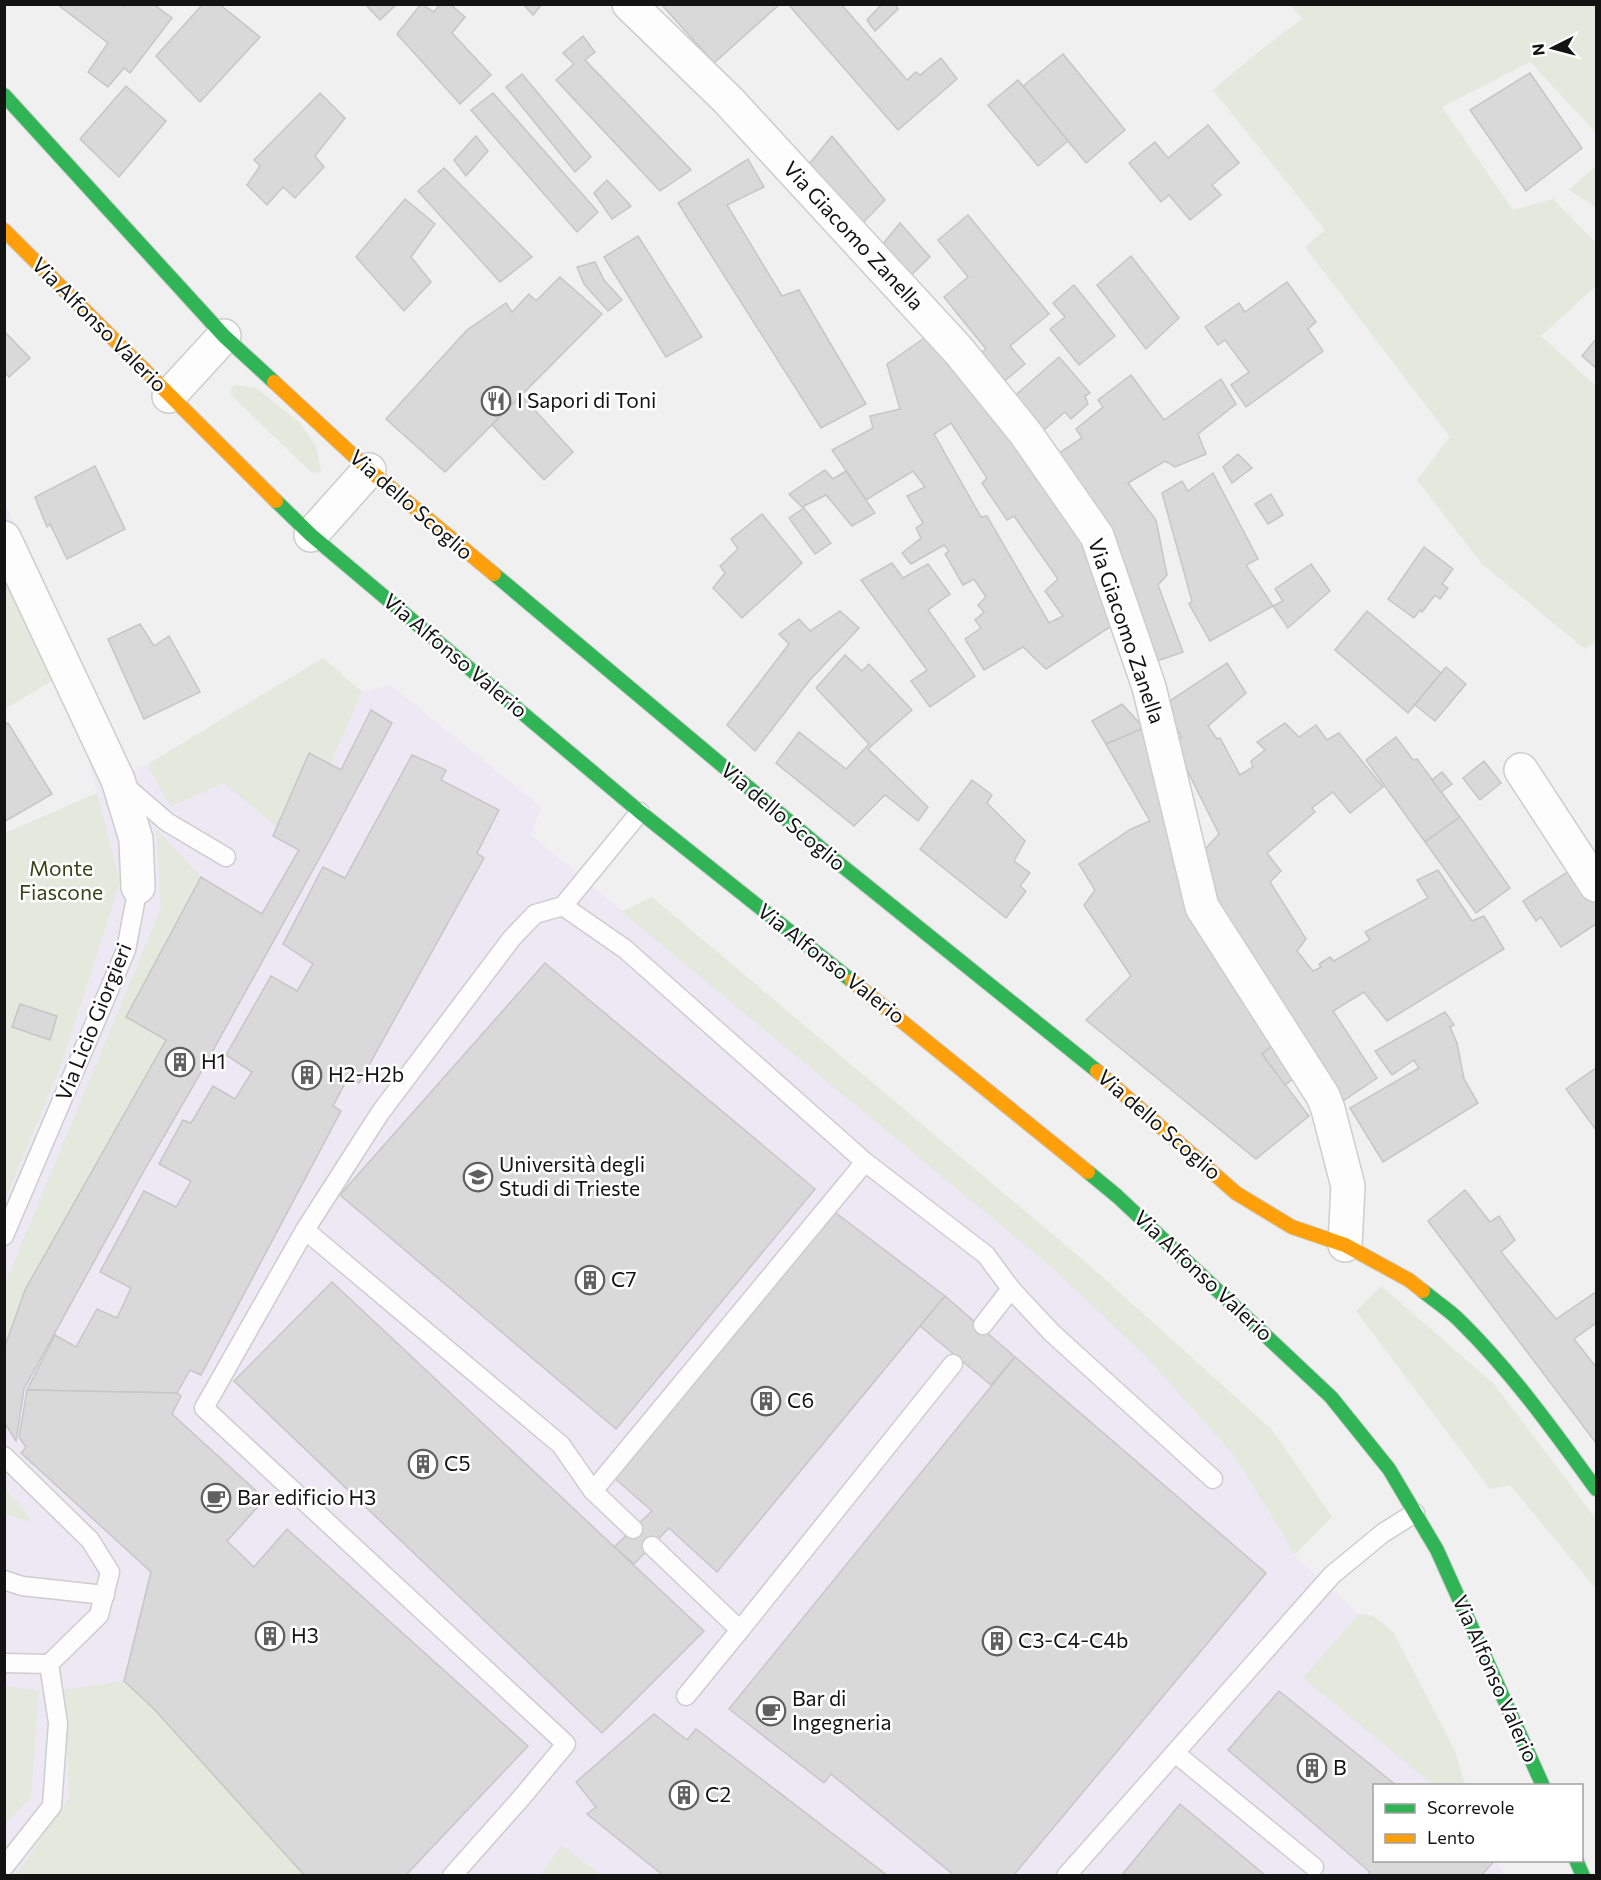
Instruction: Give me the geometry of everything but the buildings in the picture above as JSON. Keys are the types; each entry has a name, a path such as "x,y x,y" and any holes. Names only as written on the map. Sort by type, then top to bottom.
{"main road":[{"name":"Via dello Scoglio","path":"4,95 224,336 369,470 841,865 1069,1047 1236,1193 1292,1227 1345,1245 1409,1281 1458,1319 1508,1374 1552,1428 1596,1489"},
{"name":"Via Alfonso Valerio","path":"4,230 311,535 640,812 979,1082 1117,1197 1331,1397 1389,1469 1437,1550 1543,1784"}],"street":[{"name":"Via Giacomo Zanella","path":"629,4 728,100 959,351 1026,434 1097,536 1149,687 1202,907 1323,1096 1328,1108 1348,1186 1345,1245"},
{"path":"169,396 224,336"},
{"path":"311,535 369,470"},
{"name":"Via Licio Giorgieri","path":"4,538 118,780 136,839 138,887"},
{"path":"1521,770 1596,885"}],"lane":[{"path":"118,780 167,822 226,857"},
{"path":"452,1875 566,1744 204,1408 305,1230 380,1113 512,938 535,914 563,906 640,812"},
{"name":"Via Licio Giorgieri","path":"4,1236 126,950 138,887"},
{"path":"563,906 625,949 865,1162 986,1255 1011,1289 1052,1333 1213,1479"},
{"path":"593,1491 865,1162"},
{"path":"305,1230 561,1445 593,1491 633,1529"},
{"path":"983,1325 1011,1289"},
{"path":"686,1696 953,1364"},
{"path":"4,1456 90,1540 110,1572 99,1615 48,1664 4,1663"},
{"path":"1066,1875 1332,1575 1383,1533 1415,1513"},
{"path":"652,1546 740,1630"},
{"path":"4,1580 22,1586 105,1595"},
{"path":"4,1867 52,1806 58,1723 48,1664"},
{"path":"1174,1753 1314,1867"}],"shaded area":[{"name":"Università degli Studi di Trieste","path":"4,502 131,773 148,764 170,807 224,783 309,753 331,764 362,692 390,685 541,807 531,835 1056,1271 1150,1361 1232,1453 1294,1555 1358,1614 1373,1616 1393,1632 1455,1751 1465,1784 1373,1784 1373,1862 1498,1862 1505,1875 5,1875 5,1514 34,1522 5,1488 5,1200 63,1060 120,882 78,719 5,568"}],"green space":[{"path":"1291,5 1596,5 1596,133 1530,62 1442,107 1513,210 1553,199 1596,243 1596,286 1541,336 1596,386 1596,641 1585,649 1482,564 1417,480 1450,437 1305,247 1325,230 1213,90 1302,19"},
{"path":"1596,166 1596,207 1569,190"},
{"path":"235,385 256,388 300,423 316,446 321,471 311,472 231,395 231,388"},
{"path":"4,568 58,677 5,709 4,709"},
{"path":"323,658 362,692 330,765 308,754 277,827 224,783 170,807 148,764"},
{"name":"Monte Fiascone","path":"97,793 120,882 63,1060 5,1200 5,833"},
{"path":"156,829 201,877 126,1017 166,1040 25,1289 5,1349 5,1284 161,908"},
{"path":"652,897 1096,1271 1273,1431 1332,1517 1294,1555 1232,1453 1150,1361 1056,1271 622,912"},
{"path":"1381,1286 1493,1383 1596,1519 1596,1589 1510,1485 1490,1489 1356,1311"},
{"path":"5,1488 34,1523 5,1514"},
{"path":"1359,1614 1373,1616 1393,1632 1455,1751 1465,1784 1432,1784 1303,1678"},
{"path":"124,1681 153,1708 305,1876 15,1876 69,1798 64,1690"},
{"path":"5,1686 39,1691 31,1797 5,1824"},
{"path":"562,1846 601,1875 540,1875"}],"traffic: fast":[{"path":"4,95 224,336 274,382"},
{"path":"276,501 311,535 640,812 852,981"},
{"path":"494,574 841,865 1097,1071"},
{"path":"1088,1172 1117,1196 1331,1397 1389,1469 1437,1550 1542,1784"},
{"path":"1423,1291 1455,1316 1496,1360 1548,1423 1596,1489"},
{"path":"1577,1862 1583,1876"}],"traffic: slow":[{"path":"4,230 276,501"},
{"path":"274,382 369,470 494,574"},
{"path":"852,981 1088,1172"},
{"path":"1097,1071 1236,1193 1292,1227 1345,1245 1409,1280 1423,1291"}],"place":[{"name":"I Sapori di Toni","path":"496,401"},
{"name":"H1","path":"180,1062"},
{"name":"H2-H2b","path":"307,1075"},
{"name":"Università degli Studi di Trieste","path":"478,1177"},
{"name":"C7","path":"590,1280"},
{"name":"C6","path":"766,1401"},
{"name":"C5","path":"423,1464"},
{"name":"Bar edificio H3","path":"216,1498"},
{"name":"H3","path":"270,1636"},
{"name":"C3-C4-C4b","path":"997,1641"},
{"name":"Bar di Ingegneria","path":"771,1711"},
{"name":"B","path":"1312,1768"},
{"name":"C2","path":"684,1795"}]}
